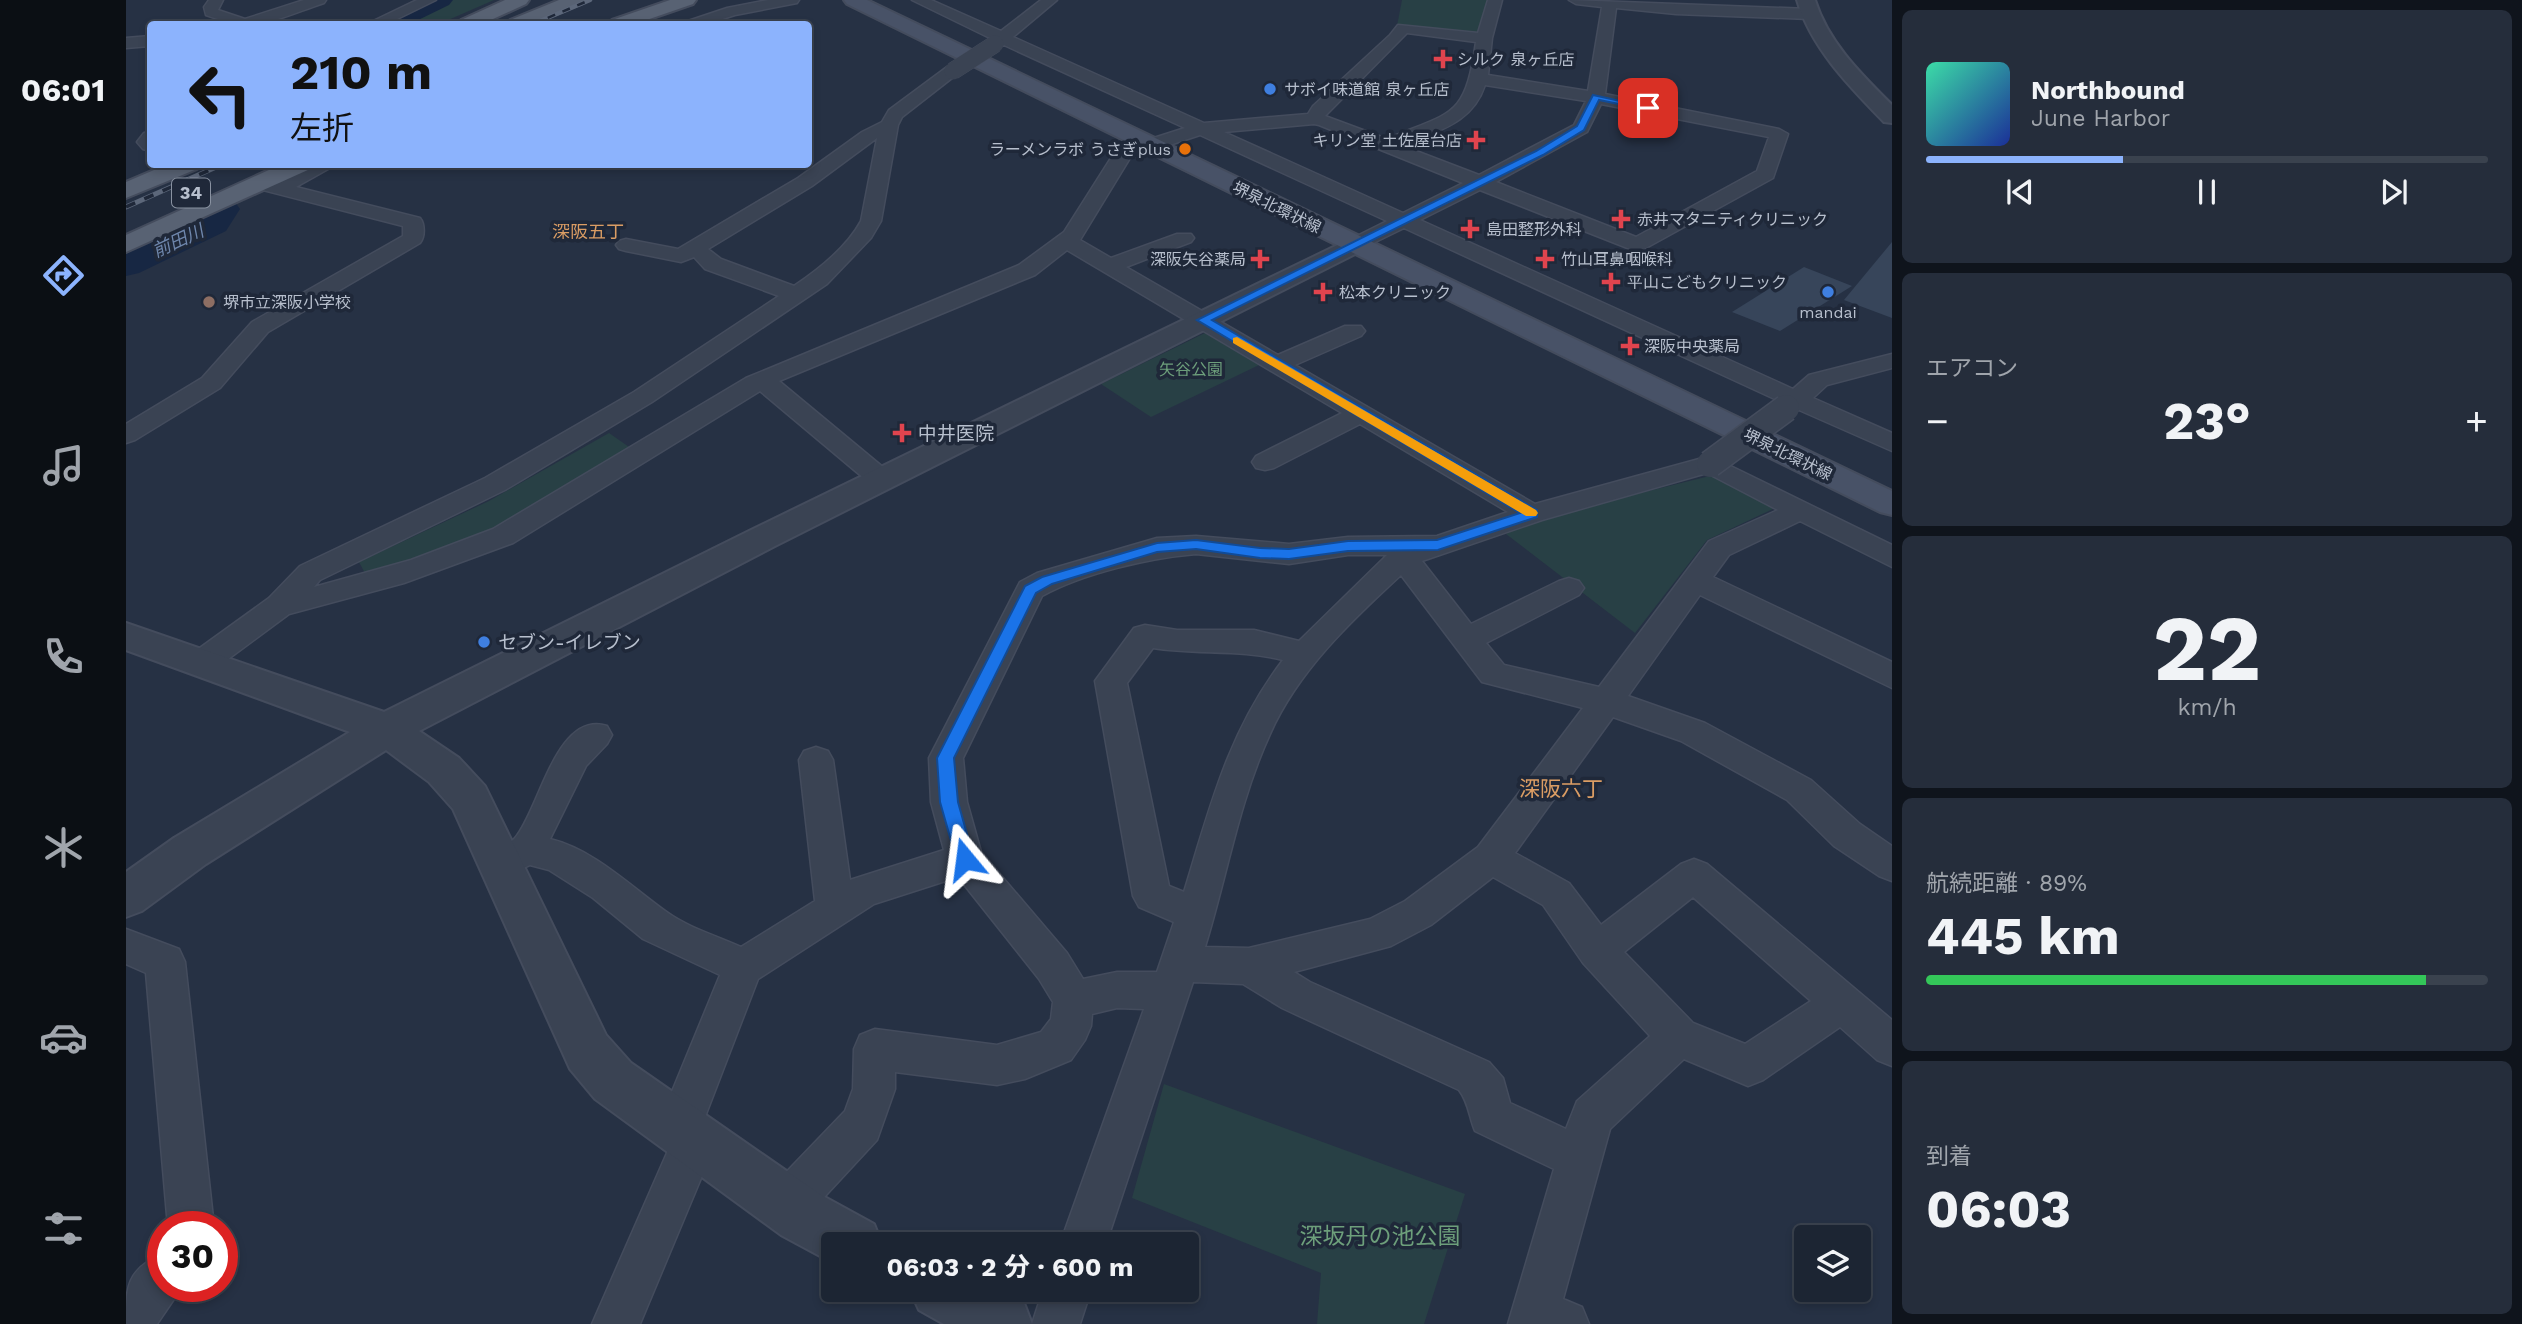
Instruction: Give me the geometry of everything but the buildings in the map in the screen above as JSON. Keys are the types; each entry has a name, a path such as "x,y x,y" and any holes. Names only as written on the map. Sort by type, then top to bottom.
{"main road":[{"path":"474,21 520,0"},
{"path":"494,21 534,0"},
{"path":"523,21 575,0"},
{"path":"628,21 687,0"},
{"name":"堺泉北環状線","path":"853,0 1892,504"},
{"path":"126,172 147,163"},
{"name":"34","path":"126,191 180,168"},
{"path":"126,223 289,168"},
{"path":"126,244 266,175"}],"street":[{"path":"216,0 211,12 236,21"},
{"path":"254,21 319,0"},
{"path":"382,21 429,0"},
{"path":"701,21 732,11 792,0"},
{"path":"919,0 999,42 1400,220 1791,403 1892,443"},
{"path":"201,663 280,605 310,573 495,484 643,397 819,279 864,234 871,221 889,125 895,114 953,71 999,42 1050,0"},
{"path":"1387,146 1456,116 1471,101 1479,79 1484,38 1495,0"},
{"path":"1576,0 1676,10 1808,7 1847,69 1892,117"},
{"path":"126,897 190,850 387,729 881,479 1539,153 1581,128 1596,97 1609,2"},
{"path":"1314,119 1319,110 1396,38 1403,28 1484,38"},
{"path":"126,43 147,41"},
{"path":"280,605 338,593 467,551 503,536 762,380 1027,270 1072,236 1123,153 1148,145 1200,129 1314,119 1637,245 1766,174 1779,134 1596,97 1479,79"},
{"path":"626,245 681,256 805,182 868,136 889,125"},
{"path":"266,175 305,168"},
{"path":"126,435 211,383 260,327 413,239 413,222 266,175"},
{"path":"1109,266 1184,238"},
{"path":"1066,241 1532,514"},
{"path":"703,254 713,264 796,295"},
{"path":"1278,364 1353,331"},
{"path":"1087,1232 1196,914 1240,768 1265,711 1306,654 1348,607 1404,557 1532,514 1710,464 1818,380 1892,361"},
{"path":"762,380 881,479"},
{"path":"1265,462 1362,413"},
{"path":"1710,464 1892,556"},
{"path":"1073,1000 1174,978 1249,966 1377,934 1419,913 1491,858 1719,548 1799,511"},
{"path":"786,1205 862,1125 874,1088 875,1049 998,1065 1025,1059 1056,1046 1071,1026 1073,1000 1054,966 965,859 949,802 946,758 1030,590 1047,580 1157,548 1196,545 1289,554 1348,546 1438,545"},
{"path":"1404,557 1493,674 1604,701 1693,732 1799,790 1847,835 1892,865"},
{"path":"1697,581 1892,676"},
{"path":"1467,639 1569,588"},
{"path":"126,636 387,729 444,770 470,798 514,856 587,1052 614,1081 786,1205 833,1232"},
{"path":"1196,914 1152,896 1111,681 1145,636 1177,641 1254,641 1306,654"},
{"path":"514,856 573,757 595,736"},
{"path":"816,760 835,909"},
{"path":"514,856 559,857 606,887 657,927 743,967"},
{"path":"1491,858 1556,894 1597,951 1679,1037 1748,1066 1842,1003"},
{"path":"616,1324 687,1134 743,967 862,892 965,859"},
{"path":"1597,951 1694,875 1892,1046"},
{"path":"126,946 165,962 189,1211"},
{"path":"1249,966 1296,995 1474,1076 1488,1093 1490,1116 1579,1158"},
{"path":"1544,1319 1579,1158 1592,1116 1679,1037"},
{"path":"127,1324 147,1298"},
{"path":"962,1302 1003,1324"},
{"path":"1056,1324 1064,1302"}],"green space":[{"path":"451,0 494,0 446,21 406,21"},
{"path":"1402,0 1489,0 1478,35 1397,26"},
{"name":"矢谷公園","path":"1205,333 1259,365 1151,417 1101,384"},
{"path":"609,433 632,449 496,530 463,546 366,575 359,562 489,501"},
{"path":"1714,475 1775,508 1707,540 1635,633 1506,534 1538,518"},
{"name":"深坂丹の池公園","path":"1164,1084 1465,1194 1424,1324 1317,1324 1321,1273 1132,1198"}],"waterway":[{"name":"前田川","path":"396,21 440,0"},
{"name":"前田川","path":"126,265 214,224 223,209"}],"railway":[{"path":"540,21 590,0"},
{"path":"126,207 214,168"}],"slow traffic":[{"path":"1237,340 1531,513"}],"place":[{"name":"シルク 泉ヶ丘店","path":"1443,59"},
{"name":"サボイ味道館 泉ヶ丘店","path":"1270,89"},
{"name":"キリン堂 土佐屋台店","path":"1476,140"},
{"name":"ラーメンラボ うさぎplus","path":"1185,149"},
{"name":"赤井マタニティクリニック","path":"1621,219"},
{"name":"島田整形外科","path":"1470,229"},
{"name":"深阪矢谷薬局","path":"1260,259"},
{"name":"竹山耳鼻咽喉科","path":"1545,259"},
{"name":"平山こどもクリニック","path":"1611,282"},
{"name":"松本クリニック","path":"1323,292"},
{"name":"mandai","path":"1828,292"},
{"name":"堺市立深阪小学校","path":"209,302"},
{"name":"深阪中央薬局","path":"1630,346"},
{"name":"中井医院","path":"902,433"},
{"name":"セブン-イレブン","path":"484,642"}],"district":[{"name":"深阪五丁","path":"588,232"},
{"name":"深阪六丁","path":"1561,789"}],"route":[{"path":"965,859 949,802 946,758 1030,590 1047,580 1157,548 1196,545 1289,554 1348,546 1438,545 1532,514 1203,320 1539,153 1581,128 1596,97 1648,108"}]}
